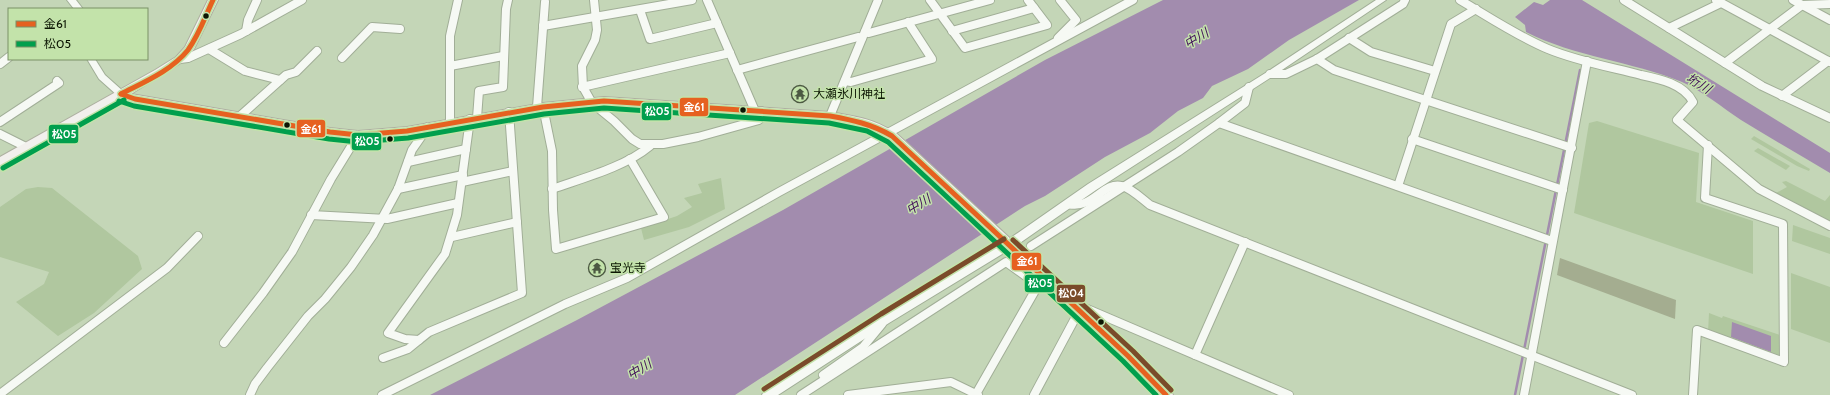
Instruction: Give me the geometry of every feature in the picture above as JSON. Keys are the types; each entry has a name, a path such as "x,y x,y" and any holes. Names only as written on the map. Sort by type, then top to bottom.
{"main road":[{"path":"0,162 159,73 180,59 192,44 213,0"},
{"path":"120,94 136,99 239,117 330,132 358,135 391,134 509,112 589,101 636,102 830,116 865,122 890,134 1005,241 1041,281 1079,311 1128,356 1166,395"}],"street":[{"path":"71,0 78,8"},
{"path":"246,31 248,20 257,0"},
{"path":"180,59 188,58 209,49 246,31 302,0"},
{"path":"450,123 450,36 458,0"},
{"path":"419,340 388,333 446,254 457,215 466,149 474,119 479,91 503,86 503,56 508,0"},
{"path":"594,0 598,33 581,67 582,86 589,101 614,121 633,140 650,146 759,120 758,111 737,70 707,0"},
{"path":"543,26 640,10 662,3 692,0"},
{"path":"830,116 878,0"},
{"path":"930,0 965,48 1047,25 1028,0"},
{"path":"961,0 966,7"},
{"path":"737,70 990,0"},
{"path":"1055,42 1076,20 1060,0"},
{"path":"382,395 565,304 627,278 1133,0"},
{"path":"768,395 1005,241 1068,204 1092,187 1250,87 1382,0"},
{"path":"1270,74 1286,74 1317,59 1403,4 1405,0"},
{"path":"1460,0 1542,46 1587,61 1664,81 1684,91 1692,97 1693,102 1677,120 1759,190 1830,226"},
{"path":"1627,0 1668,28 1725,63 1782,96 1830,118"},
{"path":"1793,0 1830,20"},
{"path":"1668,28 1718,1 1829,61 1782,96"},
{"path":"544,2 540,107 552,151 552,189 556,249 664,216 630,159"},
{"path":"1725,63 1802,5 1830,4"},
{"path":"952,31 1034,8"},
{"path":"1398,186 1412,139 1451,24 1476,9"},
{"path":"640,10 650,39 717,23"},
{"path":"845,82 851,82 932,59 908,22"},
{"path":"342,58 372,27 400,29"},
{"path":"1349,38 1371,52 1435,71"},
{"path":"209,49 245,71 280,80"},
{"path":"239,117 280,80 296,72 317,50"},
{"path":"582,86 730,53"},
{"path":"450,66 503,56"},
{"path":"0,64 8,58"},
{"path":"1317,59 1334,70 1572,148"},
{"path":"92,60 102,78 120,94"},
{"path":"1524,395 1526,353 1572,148 1587,61"},
{"path":"0,122 59,83 57,81"},
{"path":"1031,246 1178,152 1220,123 1245,103 1250,87"},
{"path":"383,358 408,349 429,332 522,293 509,112"},
{"path":"1220,123 1552,241"},
{"path":"250,395 255,384 272,361 308,316 325,299 351,267 383,218 398,190 412,150 428,128"},
{"path":"0,134 26,147"},
{"path":"224,343 263,293 283,264 358,135"},
{"path":"1412,139 1563,190"},
{"path":"1693,395 1697,330 1784,362 1783,224 1705,198 1708,145"},
{"path":"552,189 630,159 644,152 650,146"},
{"path":"408,162 466,149"},
{"path":"398,190 513,171"},
{"path":"1068,204 1081,205 1106,189 1119,184 1150,205 1632,395"},
{"path":"311,216 383,218 458,203"},
{"path":"452,237 517,222"},
{"path":"0,394 167,268 198,236"},
{"path":"1195,355 1245,242"},
{"path":"801,395 814,392 1006,262 1041,281 977,395 951,382 848,395"},
{"path":"1034,395 1079,311 1084,308 1093,310 1289,395"},
{"path":"814,392 817,380 863,346 885,320"}],"green space":[{"path":"1597,121 1699,153 1696,202 1753,221 1753,274 1574,213 1589,123"},
{"path":"1754,136 1810,169 1809,171 1797,166 1751,139"},
{"path":"1758,148 1790,166 1786,170 1754,151"},
{"path":"721,178 725,209 689,227 644,240 641,228 677,216 692,207 684,198 702,193 698,184"},
{"path":"1786,181 1825,201 1830,195 1830,221 1776,193 1787,187 1782,182"},
{"path":"38,187 52,188 138,256 142,269 94,313 58,336 16,302 44,284 49,272 0,257 0,207 26,189"},
{"path":"1793,225 1830,238 1830,254 1792,241"},
{"path":"1791,273 1830,287 1830,343 1791,329"},
{"path":"1709,313 1722,318 1723,316 1780,335 1780,356 1775,356 1708,332"}],"water":[{"name":"中川","path":"1163,0 1359,0 1289,40 1248,69 1212,86 1203,98 1178,111 1150,133 1105,157 1045,196 1025,206 735,395 430,395 577,320 783,210 1045,60"},
{"name":"垳川","path":"1550,0 1582,0 1830,153 1830,173 1741,120 1689,85 1663,75 1564,47 1526,32 1525,25 1515,17 1534,2 1543,5"},
{"path":"1732,322 1771,336 1771,352 1731,337"}],"pier":[{"path":"904,139 998,227 986,234 892,146"}],"building":[{"path":"1560,258 1676,300 1675,319 1557,275"}],"waterway":[{"path":"1515,395 1580,70"}],"transit line":[{"name":"金61","path":"121,94 166,70 188,50 202,26 213,0"},
{"name":"金61","path":"121,94 135,99 330,132 358,135 407,131 543,107 604,101 830,116 869,124 892,136 1128,356 1166,395"},
{"name":"松05","path":"3,168 124,100"},
{"name":"松05","path":"119,101 134,106 329,139 358,142 408,138 544,114 604,108 829,123 860,129 874,134 888,142 1123,361 1156,395"},
{"name":"松04","path":"764,389 881,314 1004,239"},
{"name":"松04","path":"1013,240 1133,351 1171,390"}],"place":[{"name":"大瀬氷川神社","path":"800,94"},
{"name":"宝光寺","path":"597,268"}]}
